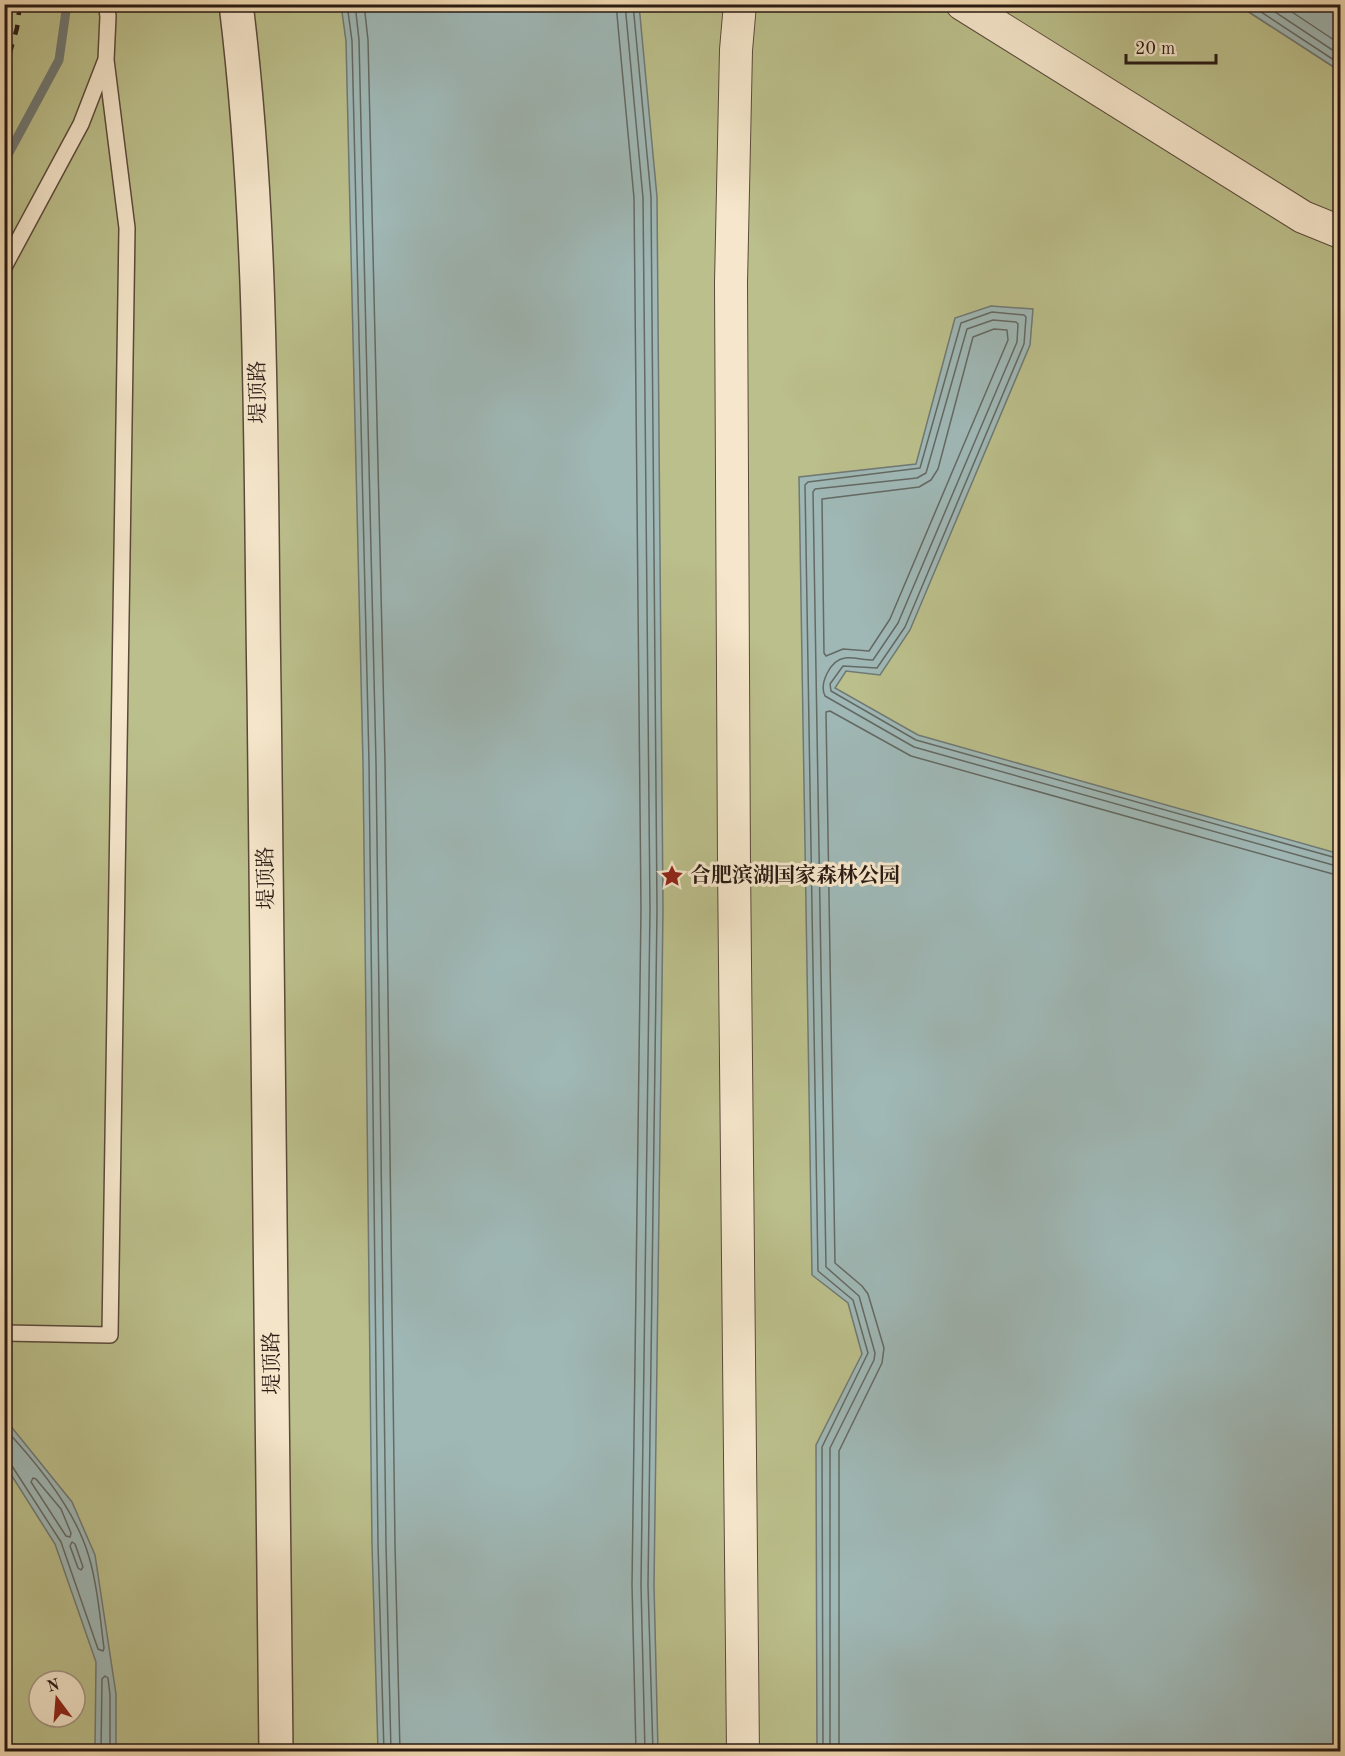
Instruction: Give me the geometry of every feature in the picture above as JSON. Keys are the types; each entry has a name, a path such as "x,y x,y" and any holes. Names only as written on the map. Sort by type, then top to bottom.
{"street":[{"name":"堤顶路","path":"236,4 243,58 256,218 270,1072 276,1752"},
{"path":"740,4 736,50 730,283 743,1752"},
{"path":"962,4 1303,216 1341,232"}],"lane":[{"path":"4,1333 110,1335 128,228 106,60 108,16 106,4"},
{"path":"4,267 81,124 106,60"}],"green space":[{"name":"合肥滨湖国家森林公园","path":"5,5 1238,5 1340,71 1340,1751 5,1752"}],"water":[{"path":"341,5 639,5 657,197 663,909 654,1585 658,1751 378,1751 372,1544 363,763 346,41"},
{"path":"1238,5 1340,5 1340,71"},
{"path":"991,306 1033,309 1030,345 910,630 880,675 846,671 835,688 918,735 1340,854 1340,1751 817,1751 816,1445 862,1354 848,1303 812,1275 799,477 916,464 955,318"},
{"path":"5,1419 72,1502 95,1555 116,1694 116,1751 95,1751 96,1662 55,1544 5,1465"}],"waterway":[{"path":"4,162 59,60 67,4"}],"railway":[{"path":"4,73 17,28 20,4"}],"place":[{"name":"合肥滨湖国家森林公园","path":"672,876"}]}
